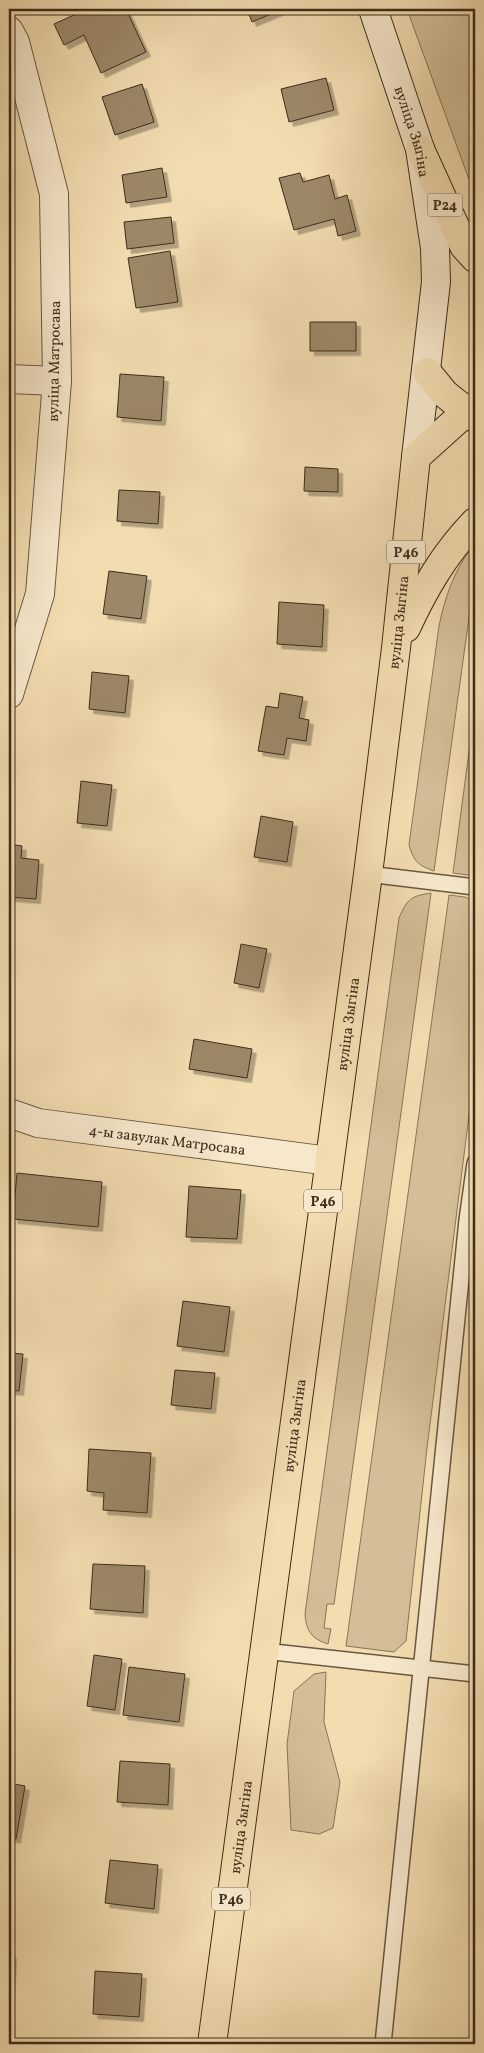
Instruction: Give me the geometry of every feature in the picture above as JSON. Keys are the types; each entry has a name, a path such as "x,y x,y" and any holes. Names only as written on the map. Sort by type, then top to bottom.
{"main road":[{"name":"Р24","path":"420,150 464,246 475,258"},
{"path":"416,457 472,412 445,394 427,372"},
{"name":"вуліца Зыгіна","path":"212,2044 368,874 396,648 416,457"},
{"name":"Р46","path":"396,648 423,591 456,542 475,522"}],"street":[{"name":"вуліца Зыгіна","path":"373,9 420,150 435,248 436,282 416,457"},
{"name":"вуліца Матросава","path":"9,694 40,594 57,381 54,194 11,38"},
{"path":"9,379 57,381"},
{"name":"4-ы завулак Матросава","path":"9,1114 38,1123 329,1161"}],"lane":[{"path":"368,874 475,887"},
{"path":"383,2044 471,1220 475,1163"},
{"path":"264,1651 475,1674"}],"shaded area":[{"path":"407,9 475,9 475,196"},
{"path":"472,547 475,559 475,574 434,871 417,862 409,845 439,626 451,585 460,565"},
{"path":"475,706 475,876 453,873"},
{"path":"431,893 334,1604 327,1604 324,1628 331,1629 328,1644 318,1640 311,1634 308,1630 305,1614 399,918 411,899"},
{"path":"449,895 465,897 475,902 475,1068 427,1448 406,1641 394,1652 346,1646"},
{"path":"326,1672 324,1722 340,1782 333,1828 319,1834 291,1830 287,1744 294,1691 314,1674"}],"building":[{"path":"87,9 126,9 146,52 101,73 84,35 64,45 54,24"},
{"path":"247,9 283,9 252,22"},
{"path":"326,78 334,110 289,122 281,89"},
{"path":"142,84 154,122 115,135 102,97"},
{"path":"162,168 167,197 126,203 122,175"},
{"path":"300,173 303,182 329,175 335,199 347,195 356,231 338,236 334,219 294,230 279,178"},
{"path":"171,217 174,243 127,249 124,222"},
{"path":"170,251 178,302 136,308 128,258"},
{"path":"310,322 356,322 356,351 310,351"},
{"path":"120,374 164,377 161,421 117,417"},
{"path":"305,467 338,469 338,492 304,491"},
{"path":"119,490 160,492 158,524 117,521"},
{"path":"109,571 147,576 141,619 103,614"},
{"path":"279,602 324,605 322,647 277,644"},
{"path":"92,672 129,676 125,713 89,709"},
{"path":"280,693 303,697 299,718 309,720 306,741 287,738 284,755 258,751 266,706 278,708"},
{"path":"81,781 112,785 107,826 77,823"},
{"path":"261,816 293,822 287,862 254,857"},
{"path":"9,844 22,846 21,858 39,860 36,899 9,897"},
{"path":"241,944 267,949 259,988 234,983"},
{"path":"194,1039 252,1049 247,1078 189,1069"},
{"path":"17,1173 102,1182 98,1227 13,1219"},
{"path":"189,1186 241,1190 237,1239 186,1237"},
{"path":"183,1301 230,1307 224,1352 177,1346"},
{"path":"9,1353 23,1354 19,1391 9,1390"},
{"path":"175,1370 215,1373 211,1409 171,1405"},
{"path":"89,1449 151,1453 147,1513 103,1510 104,1493 87,1491"},
{"path":"93,1564 145,1566 143,1613 90,1609"},
{"path":"94,1655 122,1659 115,1710 87,1706"},
{"path":"129,1667 185,1674 179,1722 123,1715"},
{"path":"120,1761 170,1764 168,1805 117,1802"},
{"path":"9,1783 25,1786 16,1839 9,1837"},
{"path":"110,1860 158,1865 154,1909 105,1903"},
{"path":"9,1954 12,1954 9,2006"},
{"path":"95,1971 142,1974 139,2017 93,2014"}]}
